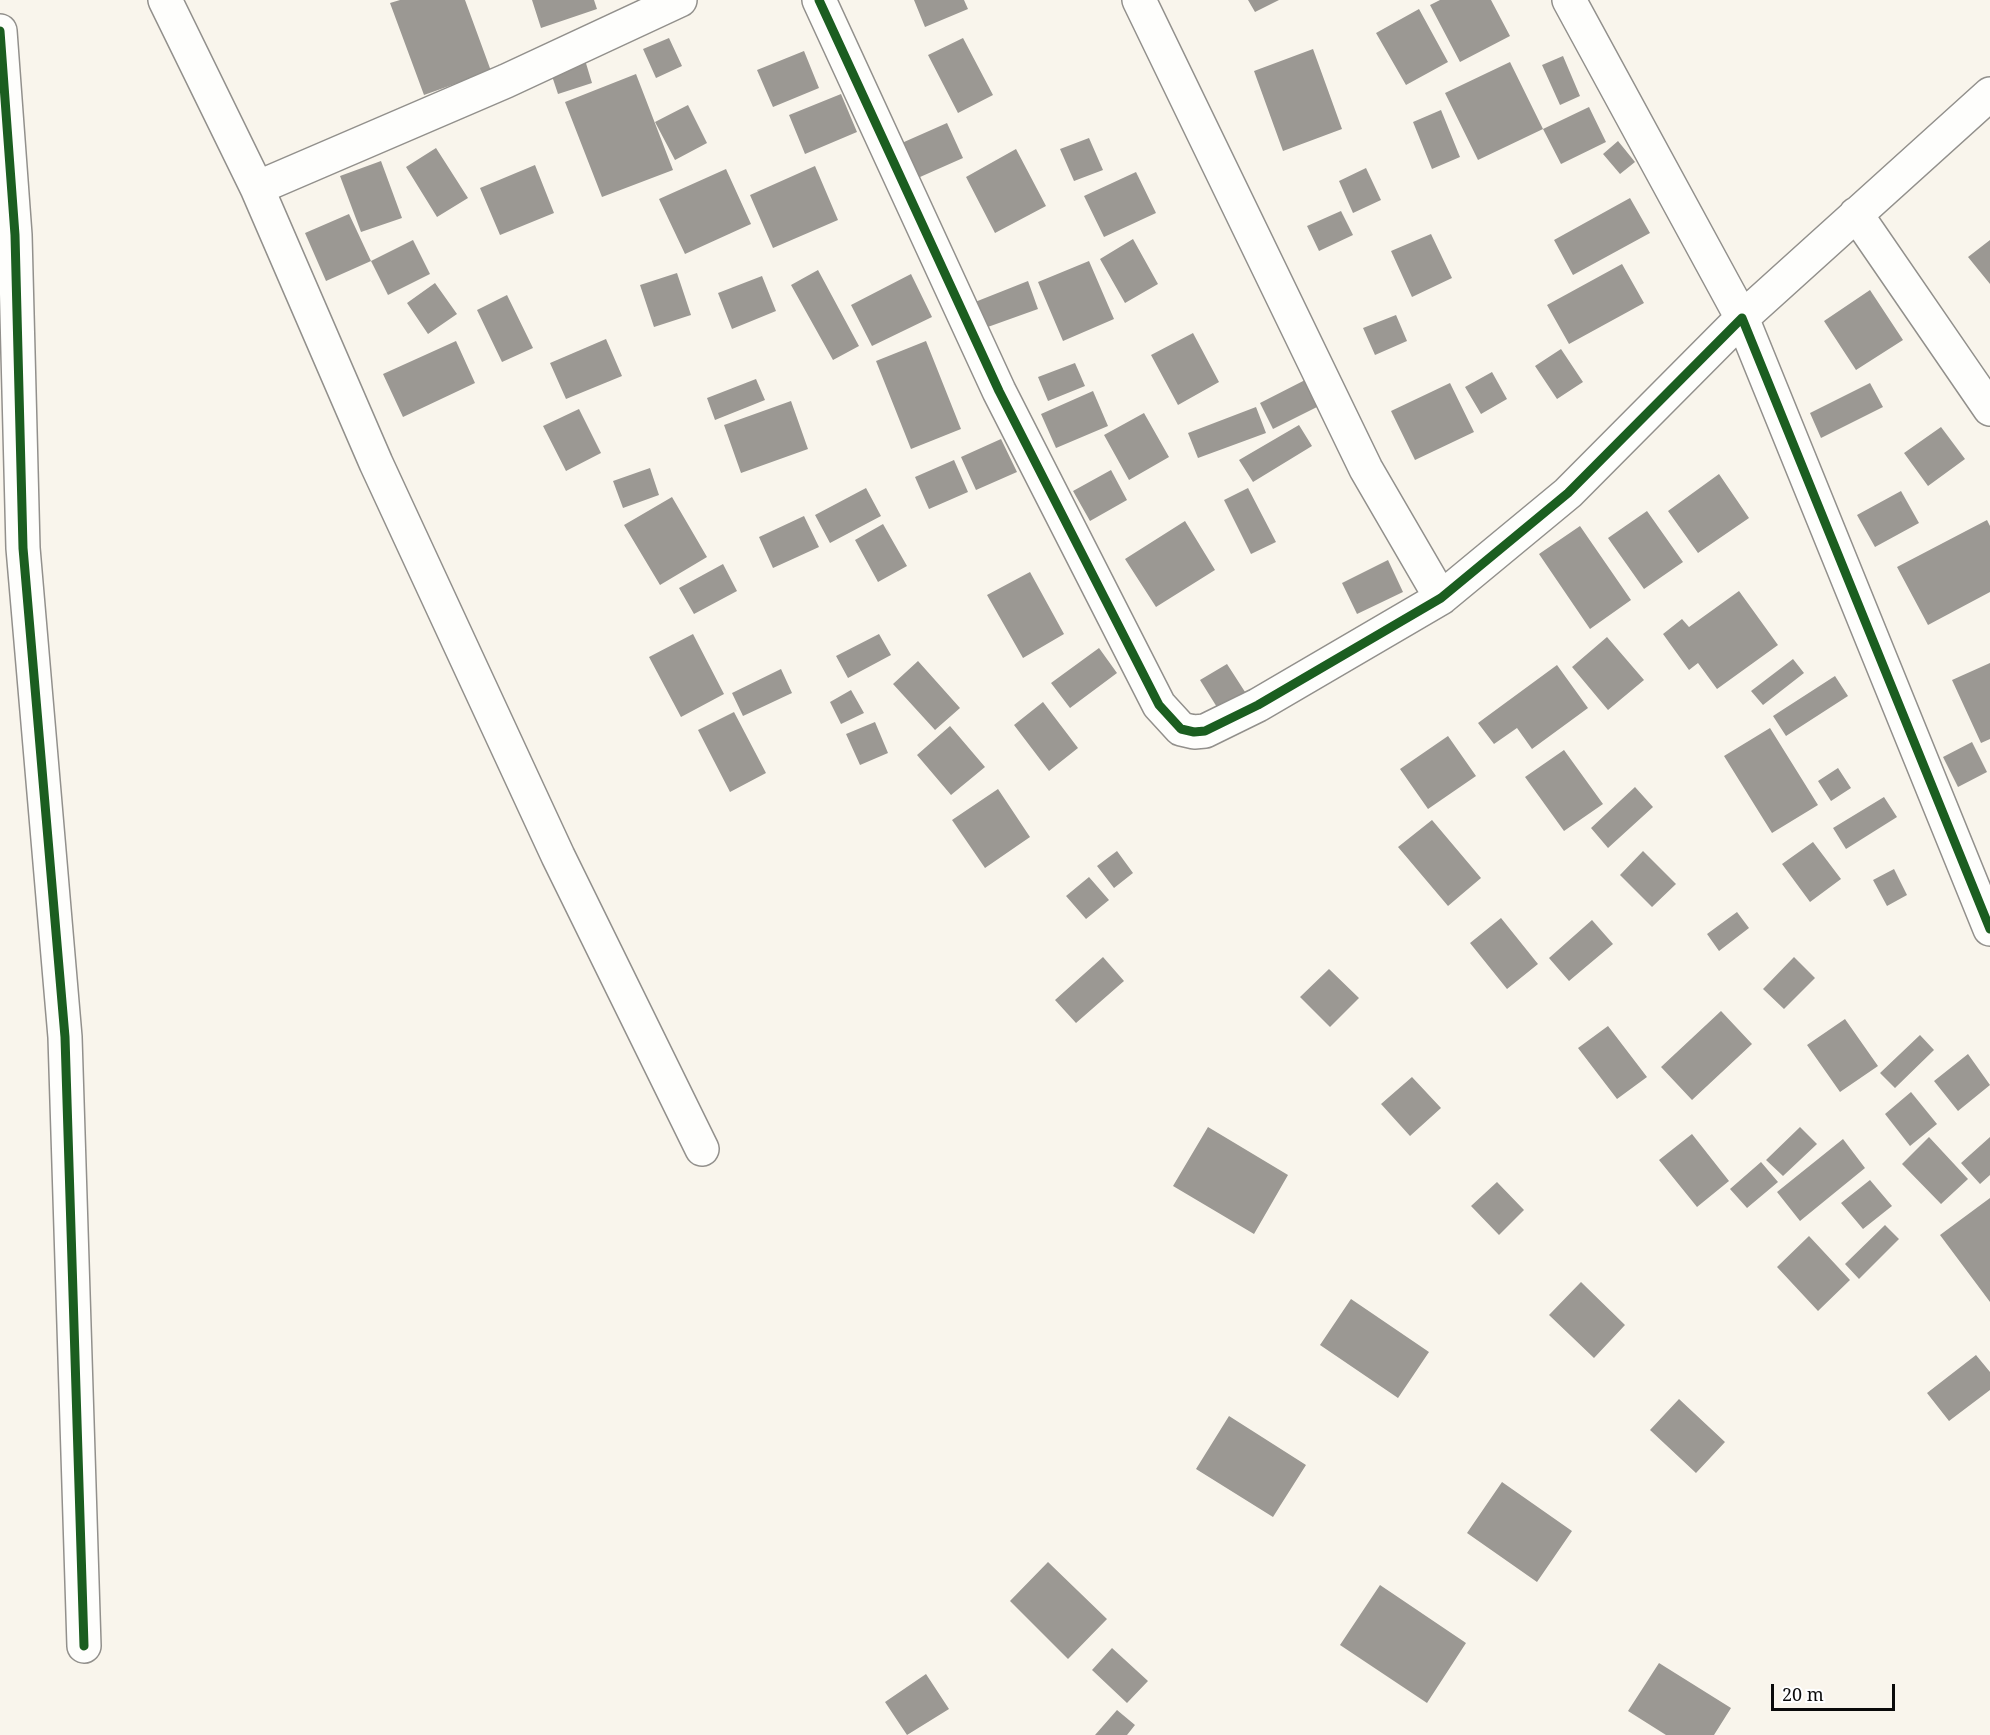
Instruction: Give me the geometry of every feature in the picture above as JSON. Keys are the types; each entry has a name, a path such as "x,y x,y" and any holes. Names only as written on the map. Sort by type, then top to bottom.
{"street":[{"path":"165,0 257,188 376,463 548,834 702,1149"},
{"path":"257,188 506,81 680,0"},
{"path":"819,0 999,391 1159,705 1181,729 1205,731 1258,705 1441,598 1568,493 1742,318 1990,94"},
{"path":"1139,0 1366,469 1441,598"},
{"path":"1569,0 1742,318 1990,929"},
{"path":"0,32 15,235 23,548 65,1037 84,1646"},
{"path":"1856,214 1990,409"}],"building":[{"path":"400,0 465,0 491,71 424,95 390,3"},
{"path":"532,0 594,0 597,9 541,28"},
{"path":"914,0 964,0 968,9 925,27"},
{"path":"1248,0 1279,0 1255,12"},
{"path":"1440,0 1491,0 1510,36 1460,62 1430,5"},
{"path":"1419,9 1448,62 1406,85 1376,33"},
{"path":"669,38 682,66 656,78 643,49"},
{"path":"963,38 993,95 958,113 928,55"},
{"path":"1313,49 1342,129 1283,151 1254,71"},
{"path":"804,51 819,88 773,107 757,70"},
{"path":"1563,56 1580,96 1560,105 1542,65"},
{"path":"585,60 592,83 558,94 550,70"},
{"path":"1510,62 1543,129 1478,160 1445,93"},
{"path":"636,74 673,170 602,197 565,102"},
{"path":"841,94 857,132 805,154 789,115"},
{"path":"688,105 707,143 675,160 655,122"},
{"path":"1589,107 1606,142 1561,164 1543,129"},
{"path":"1441,110 1460,157 1432,169 1413,122"},
{"path":"947,123 963,158 911,181 895,146"},
{"path":"1089,138 1103,170 1074,181 1060,149"},
{"path":"1618,141 1635,162 1620,174 1603,154"},
{"path":"436,148 468,198 437,217 406,167"},
{"path":"1016,149 1046,206 995,233 966,177"},
{"path":"381,161 402,218 361,232 340,176"},
{"path":"535,165 554,213 500,235 480,188"},
{"path":"815,166 838,220 773,248 750,195"},
{"path":"1366,168 1381,200 1353,213 1339,181"},
{"path":"726,169 751,224 685,254 659,199"},
{"path":"1136,172 1156,213 1104,237 1084,196"},
{"path":"1630,198 1650,233 1573,275 1554,240"},
{"path":"1341,211 1353,235 1319,251 1307,226"},
{"path":"349,214 371,261 326,281 305,233"},
{"path":"1431,234 1452,278 1412,297 1391,251"},
{"path":"1133,239 1158,284 1125,303 1100,259"},
{"path":"413,240 430,274 388,295 371,261"},
{"path":"1990,240 1990,284 1968,257"},
{"path":"1089,261 1114,319 1063,341 1038,282"},
{"path":"1622,264 1644,303 1569,344 1547,305"},
{"path":"818,270 859,346 833,360 791,285"},
{"path":"677,273 691,315 654,327 640,285"},
{"path":"911,274 932,317 872,346 851,305"},
{"path":"762,276 776,311 732,329 718,293"},
{"path":"1028,281 1038,309 985,328 975,302"},
{"path":"435,283 457,314 428,334 407,303"},
{"path":"1870,290 1903,340 1856,370 1824,321"},
{"path":"507,295 533,348 502,362 477,310"},
{"path":"1396,315 1407,341 1375,355 1363,328"},
{"path":"1193,333 1219,382 1178,405 1151,355"},
{"path":"606,339 622,376 566,399 550,363"},
{"path":"456,341 475,383 403,417 383,374"},
{"path":"926,341 961,429 911,449 876,361"},
{"path":"1561,349 1583,382 1557,399 1535,366"},
{"path":"1075,363 1085,386 1048,401 1038,377"},
{"path":"1492,372 1507,399 1481,414 1465,387"},
{"path":"1309,378 1323,404 1273,429 1260,403"},
{"path":"756,379 765,400 715,420 707,398"},
{"path":"1450,383 1474,432 1415,460 1391,411"},
{"path":"1870,383 1883,407 1821,438 1810,413"},
{"path":"1093,391 1108,426 1056,448 1041,414"},
{"path":"791,401 808,449 741,473 724,425"},
{"path":"1256,407 1266,433 1198,458 1188,433"},
{"path":"579,409 601,453 566,471 543,426"},
{"path":"1144,413 1169,457 1129,480 1104,435"},
{"path":"1299,425 1312,446 1253,482 1239,460"},
{"path":"1941,427 1965,459 1928,486 1904,453"},
{"path":"1001,439 1017,472 976,490 961,457"},
{"path":"954,460 968,492 929,509 915,477"},
{"path":"650,468 659,495 623,508 613,481"},
{"path":"1111,470 1127,500 1090,521 1073,491"},
{"path":"1719,474 1749,518 1698,553 1668,511"},
{"path":"866,488 881,516 830,543 815,515"},
{"path":"1248,488 1276,542 1251,554 1224,500"},
{"path":"1901,491 1919,523 1875,547 1857,515"},
{"path":"672,497 707,557 660,585 624,525"},
{"path":"1647,511 1683,562 1644,589 1608,538"},
{"path":"804,516 819,547 773,568 759,537"},
{"path":"1987,520 1990,526 1990,592 1928,625 1897,567"},
{"path":"1185,521 1215,570 1156,607 1125,559"},
{"path":"883,524 907,566 878,582 855,540"},
{"path":"1580,526 1631,600 1590,629 1539,554"},
{"path":"1388,560 1403,592 1357,614 1342,583"},
{"path":"723,564 737,591 694,614 679,588"},
{"path":"1030,572 1064,634 1023,658 987,595"},
{"path":"1739,591 1778,645 1717,689 1698,663 1689,670 1663,634 1682,619 1689,627"},
{"path":"693,634 724,694 681,717 649,657"},
{"path":"879,634 891,655 848,678 836,656"},
{"path":"1607,637 1644,680 1608,710 1572,667"},
{"path":"1099,648 1117,673 1070,708 1051,683"},
{"path":"1793,659 1804,673 1763,705 1751,691"},
{"path":"918,661 960,708 935,730 893,684"},
{"path":"1990,663 1990,739 1981,743 1952,680"},
{"path":"1227,664 1247,695 1220,712 1200,680"},
{"path":"1557,665 1588,708 1532,749 1517,728 1494,744 1478,723"},
{"path":"781,669 792,693 743,716 732,693"},
{"path":"1835,676 1848,696 1786,736 1773,716"},
{"path":"851,690 864,713 841,724 830,702"},
{"path":"1043,702 1078,748 1049,771 1014,725"},
{"path":"734,712 766,773 730,792 698,730"},
{"path":"875,722 888,753 860,765 846,734"},
{"path":"950,726 985,767 951,795 917,755"},
{"path":"1770,728 1818,805 1772,833 1724,756"},
{"path":"1448,736 1476,776 1428,809 1400,769"},
{"path":"1972,742 1987,772 1958,787 1943,757"},
{"path":"1564,750 1603,804 1564,831 1525,777"},
{"path":"1838,768 1851,788 1831,801 1818,781"},
{"path":"1635,787 1653,807 1608,848 1591,828"},
{"path":"998,789 1030,837 985,868 952,820"},
{"path":"1884,797 1897,817 1846,849 1833,828"},
{"path":"1432,820 1481,878 1448,906 1398,847"},
{"path":"1813,842 1841,879 1810,902 1782,864"},
{"path":"1117,851 1133,873 1114,888 1097,866"},
{"path":"1643,851 1676,884 1652,907 1620,875"},
{"path":"1894,869 1907,895 1887,906 1873,880"},
{"path":"1089,877 1109,900 1086,919 1066,896"},
{"path":"1737,912 1749,928 1719,951 1707,934"},
{"path":"1501,918 1538,964 1507,989 1470,943"},
{"path":"1592,920 1613,944 1569,981 1549,958"},
{"path":"1103,957 1124,981 1076,1023 1055,1000"},
{"path":"1794,957 1815,978 1784,1009 1763,989"},
{"path":"1329,969 1359,998 1330,1027 1300,997"},
{"path":"1721,1011 1752,1044 1692,1100 1661,1067"},
{"path":"1845,1019 1878,1066 1840,1092 1807,1045"},
{"path":"1608,1026 1647,1077 1617,1099 1578,1048"},
{"path":"1920,1035 1934,1050 1895,1088 1880,1073"},
{"path":"1968,1054 1990,1085 1958,1111 1934,1081"},
{"path":"1412,1077 1441,1108 1410,1136 1381,1104"},
{"path":"1911,1092 1937,1124 1910,1146 1885,1114"},
{"path":"1208,1127 1288,1175 1254,1234 1173,1186"},
{"path":"1800,1127 1817,1144 1783,1176 1766,1160"},
{"path":"1692,1134 1729,1181 1697,1207 1659,1160"},
{"path":"1929,1137 1968,1179 1941,1204 1902,1164"},
{"path":"1990,1137 1990,1175 1980,1184 1961,1163"},
{"path":"1843,1139 1865,1168 1800,1221 1777,1192"},
{"path":"1761,1162 1778,1182 1747,1208 1730,1189"},
{"path":"1870,1180 1892,1206 1863,1229 1841,1203"},
{"path":"1497,1182 1524,1210 1499,1235 1471,1206"},
{"path":"1990,1198 1990,1302 1940,1235"},
{"path":"1885,1225 1899,1239 1859,1279 1845,1264"},
{"path":"1809,1236 1850,1280 1818,1311 1777,1267"},
{"path":"1581,1282 1625,1325 1594,1358 1549,1315"},
{"path":"1351,1299 1429,1352 1398,1398 1320,1345"},
{"path":"1976,1355 1990,1372 1990,1390 1949,1421 1927,1393"},
{"path":"1679,1399 1725,1442 1696,1473 1650,1430"},
{"path":"1229,1416 1306,1465 1273,1517 1196,1469"},
{"path":"1502,1482 1572,1531 1537,1582 1467,1533"},
{"path":"1048,1562 1107,1619 1068,1659 1010,1601"},
{"path":"1380,1585 1466,1643 1427,1703 1340,1645"},
{"path":"1112,1648 1148,1681 1127,1703 1092,1670"},
{"path":"1659,1663 1731,1708 1714,1735 1666,1735 1628,1711"},
{"path":"926,1674 949,1709 907,1735 885,1702"},
{"path":"1117,1710 1135,1725 1127,1735 1095,1735"}],"cycle path":[{"path":"819,0 999,391 1159,705 1181,729 1194,732 1205,731 1258,705 1441,598 1568,493 1742,318 1990,929"},
{"path":"0,31 15,235 23,548 65,1037 84,1646"}]}
